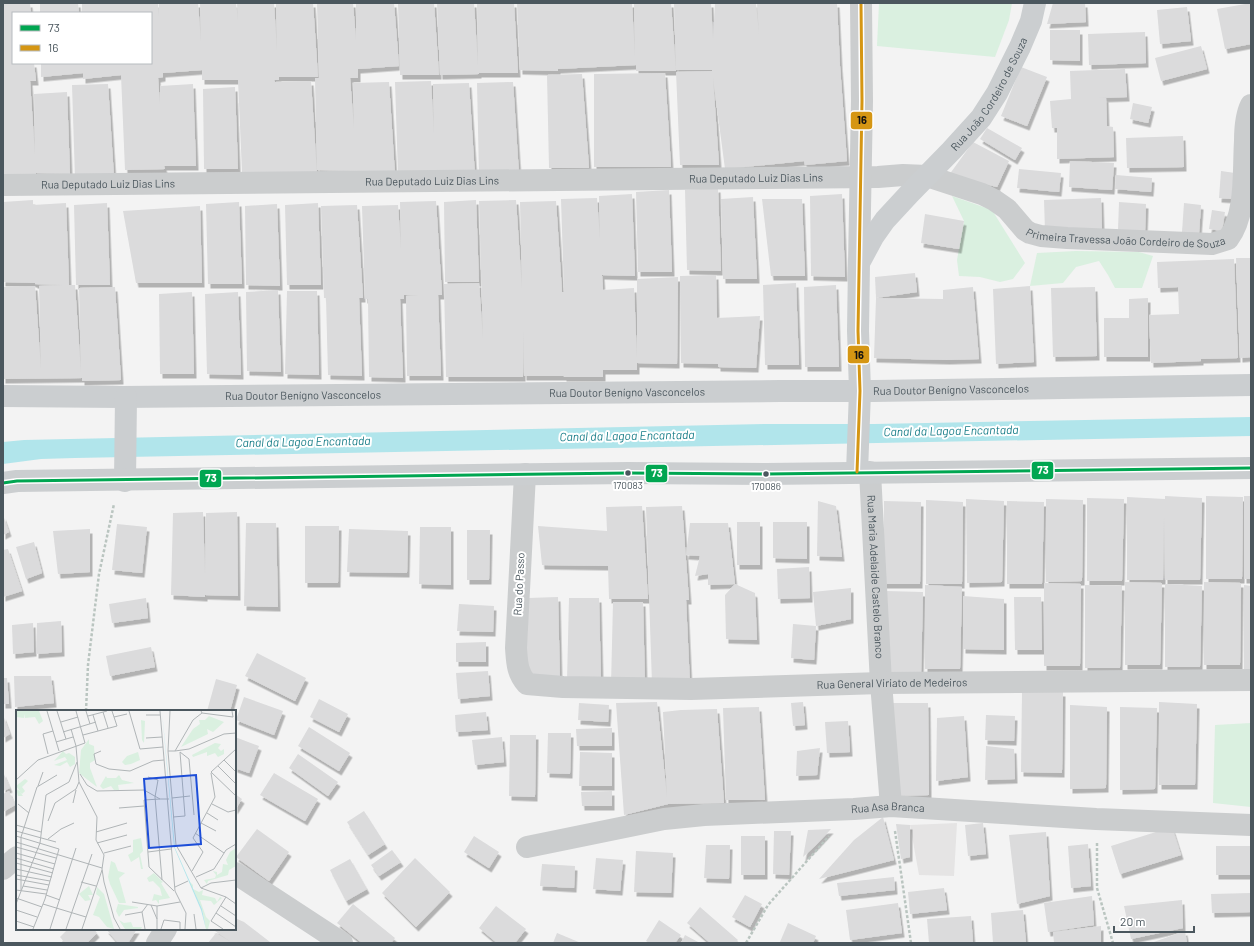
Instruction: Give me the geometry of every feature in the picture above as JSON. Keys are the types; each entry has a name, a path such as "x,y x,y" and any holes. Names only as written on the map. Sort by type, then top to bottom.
{"main road":[{"name":"Rua João Cordeiro de Souza","path":"862,468 858,331 859,263 873,237 885,220 981,118 997,93 1020,47 1031,21 1035,3"},
{"name":"Rua Doutor Benígno Vasconcelos","path":"3,396 126,397 780,391 860,397 1251,386"},
{"path":"122,481 126,397"},
{"path":"10,482 525,474 766,474 862,468 1251,468"}],"street":[{"path":"859,263 862,3"},
{"name":"Primeira Travessa João Cordeiro de Souza","path":"927,176 982,194 994,200 1007,209 1025,230 1041,236 1075,239 1212,244 1228,239 1237,225 1242,197 1246,123 1251,105"},
{"path":"861,177 903,175 927,176"},
{"name":"Rua Deputado Luiz Dias Lins","path":"3,185 861,177"},
{"name":"Rua Maria Adelaide Castelo Branco","path":"862,468 891,806"},
{"name":"Rua do Passo","path":"525,474 516,648 518,671 522,679 527,684 533,685"},
{"name":"Rua General Viriato de Medeiros","path":"533,685 563,688 691,689 881,683 1251,680"},
{"name":"Rua Asa Branca","path":"527,847 664,819 704,815 854,809 891,806 1096,819 1251,825"},
{"path":"3,869 16,859"},
{"path":"236,874 342,943"},
{"path":"157,943 165,930"}],"path":[{"path":"86,710 88,665 99,574 110,520 122,481"},
{"path":"891,806 911,943"},
{"path":"746,943 768,905 854,809"},
{"path":"1096,819 1097,888 1113,943"}],"shaded area":[{"path":"957,823 954,876 919,875 910,825"}],"green space":[{"path":"879,3 1012,3 1009,20 995,57 877,46"},
{"path":"952,196 992,210 1025,263 1013,279 1000,282 980,277 959,276 957,260 964,221"},
{"path":"1076,251 1139,252 1153,256 1142,288 1115,288 1099,261 1076,267 1063,283 1030,286 1037,253"},
{"path":"1251,723 1251,807 1213,803 1215,725"}],"water":[{"name":"Canal da Lagoa Encantada","path":"1251,417 1251,436 75,458 41,459 3,464 3,442 24,440 765,424 874,424"}],"building":[{"path":"3,3 30,3 31,12 12,12 12,64 34,64 36,81 30,81 35,155 34,94 67,92 70,174 36,173 36,175 3,175"},
{"path":"40,3 78,3 79,12 40,12"},
{"path":"82,3 158,3 159,16 159,3 198,3 201,42 200,3 236,3 238,21 237,3 274,3 277,51 276,3 313,3 318,77 279,77 279,80 274,80 275,82 311,81 317,174 242,172 238,80 202,80 202,70 163,73 163,77 158,78 160,104 160,86 193,84 196,166 164,166 165,169 125,170 121,75 83,79 83,73 41,77 41,64 152,64 152,12 82,12"},
{"path":"317,3 353,3 356,40 356,3 394,3 399,66 358,69 358,78 350,78 354,128 353,83 389,82 395,175 356,175 356,171 317,170 315,78 319,78"},
{"path":"398,3 434,3 439,75 400,75"},
{"path":"437,3 474,3 478,66 477,3 514,3 518,73 440,75"},
{"path":"517,3 632,3 635,57 634,3 671,3 676,71 636,71 636,65 558,69 558,71 520,70"},
{"path":"674,3 711,3 713,39 715,3 756,3 759,34 757,3 837,3 847,161 805,165 804,161 725,169 713,78 719,165 680,165 676,72 712,70 676,70"},
{"path":"1053,3 1085,3 1086,22 1047,24"},
{"path":"1251,3 1251,44 1225,49 1217,9"},
{"path":"1187,7 1191,41 1160,44 1157,10"},
{"path":"1050,30 1080,30 1080,61 1050,60"},
{"path":"1145,32 1146,63 1089,65 1088,34"},
{"path":"1201,46 1207,69 1161,81 1155,58"},
{"path":"1021,67 1047,77 1027,126 1001,116"},
{"path":"1125,69 1127,97 1099,98 1106,98 1107,126 1113,127 1114,157 1057,159 1057,128 1052,128 1050,101 1071,99 1070,71"},
{"path":"665,73 671,167 594,167 594,74"},
{"path":"582,74 589,168 549,168 547,75"},
{"path":"431,81 434,134 433,84 469,83 475,176 398,175 395,82"},
{"path":"513,82 519,175 479,175 477,83"},
{"path":"108,84 114,178 75,178 72,85"},
{"path":"235,87 238,169 204,169 203,89"},
{"path":"1133,103 1152,107 1148,123 1130,119"},
{"path":"987,128 1022,148 1015,160 980,139"},
{"path":"1183,136 1184,167 1127,168 1126,138"},
{"path":"973,142 1009,161 997,187 949,175"},
{"path":"1070,161 1114,163 1112,190 1069,187"},
{"path":"1019,169 1061,173 1059,192 1017,188"},
{"path":"1221,171 1235,173 1233,199 1219,198"},
{"path":"1116,175 1152,178 1151,192 1115,189"},
{"path":"718,188 721,271 687,270 685,190"},
{"path":"669,190 672,272 638,272 636,192"},
{"path":"632,194 635,276 602,275 603,290 634,288 637,358 637,279 678,277 677,364 637,363 637,370 603,370 603,377 524,376 523,330 523,377 446,377 444,284 479,283 483,339 479,201 516,200 522,289 520,202 556,201 562,292 564,292 561,199 597,198 600,239 599,196"},
{"path":"842,194 845,277 811,276 810,196"},
{"path":"753,197 757,279 723,279 721,199"},
{"path":"1101,198 1102,229 1045,231 1044,200"},
{"path":"762,199 802,199 805,276 771,276"},
{"path":"33,200 33,205 66,203 69,285 75,285 81,373 79,288 115,287 121,380 82,381 82,378 3,379 3,287 35,286 41,369 39,286 62,285 3,282 3,202"},
{"path":"476,200 479,282 445,282 444,202"},
{"path":"436,201 442,295 438,295 441,376 407,376 406,296 419,295 404,295 404,299 400,299 403,378 369,377 368,299 365,299 362,206 398,205 401,249 400,202"},
{"path":"239,202 242,284 208,284 206,204"},
{"path":"1119,202 1146,204 1145,231 1118,230"},
{"path":"107,203 110,285 76,285 74,205"},
{"path":"318,203 321,285 287,285 285,205"},
{"path":"1184,203 1201,205 1199,233 1182,232"},
{"path":"277,204 280,286 246,285 245,206"},
{"path":"357,205 363,298 359,298 362,376 328,375 321,206"},
{"path":"200,206 202,283 136,283 123,211"},
{"path":"1212,210 1225,212 1222,231 1209,229"},
{"path":"925,214 964,221 959,249 921,243"},
{"path":"1236,258 1251,258 1251,357 1240,358"},
{"path":"1234,259 1238,358 1151,363 1149,315 1179,314 1178,287 1158,288 1157,262"},
{"path":"915,273 917,292 876,298 875,277"},
{"path":"716,275 717,318 760,316 756,368 718,367 718,364 681,363 680,276"},
{"path":"796,283 799,365 765,365 763,285"},
{"path":"836,285 839,367 805,367 804,287"},
{"path":"1030,286 1034,362 996,364 993,289"},
{"path":"973,287 979,359 947,360 874,358 876,298 943,299 943,290"},
{"path":"1095,287 1097,356 1053,357 1051,288"},
{"path":"278,290 281,372 247,371 246,292"},
{"path":"287,291 317,291 319,375 285,374"},
{"path":"192,292 194,374 160,374 159,294"},
{"path":"238,292 241,375 207,374 205,294"},
{"path":"1148,298 1148,357 1104,357 1104,318 1129,318 1129,299"},
{"path":"1165,496 1202,498 1200,580 1165,580 1164,517 1163,580 1127,580 1127,497 1165,499"},
{"path":"1206,496 1243,497 1242,579 1206,579"},
{"path":"1244,496 1251,496 1251,579 1244,579"},
{"path":"1087,498 1124,499 1122,581 1087,581"},
{"path":"966,499 1004,501 1002,582 967,583"},
{"path":"1046,499 1083,500 1082,581 1046,582"},
{"path":"926,500 963,502 962,584 926,584"},
{"path":"818,501 836,506 842,557 817,556"},
{"path":"884,501 921,502 920,584 884,584"},
{"path":"1007,501 1044,502 1042,584 1007,584"},
{"path":"642,506 648,599 609,599 608,566 542,565 538,526 607,531 606,507"},
{"path":"682,506 689,600 686,600 690,685 652,684 646,507"},
{"path":"203,512 205,574 206,513 237,512 238,596 205,595 205,597 171,595 173,513"},
{"path":"3,515 9,532 3,535"},
{"path":"737,522 760,522 760,565 737,565"},
{"path":"773,522 807,522 807,559 773,558"},
{"path":"246,523 276,523 278,607 244,606"},
{"path":"690,523 728,523 735,584 708,585 708,574 695,576 700,556 686,555"},
{"path":"117,524 147,527 142,573 112,570"},
{"path":"305,526 339,526 338,583 305,583"},
{"path":"420,527 451,527 451,585 419,584"},
{"path":"90,529 90,572 58,574 53,531"},
{"path":"349,529 408,531 407,573 347,572"},
{"path":"467,530 490,530 489,580 467,580"},
{"path":"34,542 42,573 26,579 16,547"},
{"path":"8,549 22,591 3,597 3,550"},
{"path":"809,567 810,598 778,599 777,569"},
{"path":"1125,582 1162,583 1160,665 1125,665"},
{"path":"1204,582 1241,583 1240,665 1204,665"},
{"path":"1044,583 1081,584 1080,666 1044,666"},
{"path":"735,584 755,593 757,640 726,639 725,595"},
{"path":"1165,584 1202,586 1200,667 1165,667"},
{"path":"925,585 962,587 960,669 925,669"},
{"path":"1085,585 1122,586 1120,668 1085,668"},
{"path":"1244,585 1251,586 1251,669 1244,669"},
{"path":"851,588 851,619 816,626 813,592"},
{"path":"886,591 923,592 921,674 886,674"},
{"path":"963,596 1004,599 1004,650 963,649"},
{"path":"558,597 560,682 526,680 528,598"},
{"path":"1014,597 1041,597 1042,650 1015,650"},
{"path":"146,598 148,618 112,623 109,604"},
{"path":"569,598 599,598 601,682 567,681"},
{"path":"613,602 643,602 645,686 611,685"},
{"path":"459,604 494,606 493,632 457,631"},
{"path":"61,621 62,652 36,654 37,623"},
{"path":"33,623 34,652 13,654 12,625"},
{"path":"793,624 816,626 814,660 791,658"},
{"path":"486,642 486,662 456,662 456,643"},
{"path":"151,647 155,667 110,676 106,656"},
{"path":"257,653 306,678 295,701 245,676"},
{"path":"488,671 490,696 458,699 456,673"},
{"path":"14,676 51,676 54,703 15,707"},
{"path":"3,678 7,678 9,704 3,704"},
{"path":"216,679 237,685 230,710 207,710"},
{"path":"1022,691 1063,692 1062,773 1021,772"},
{"path":"244,697 283,711 274,735 236,720"},
{"path":"319,699 348,714 339,732 310,717"},
{"path":"657,702 667,797 663,712 717,709 724,803 668,804 624,815 616,703"},
{"path":"803,702 805,725 793,726 791,703"},
{"path":"1159,702 1197,704 1195,785 1159,785"},
{"path":"579,703 609,705 608,722 578,720"},
{"path":"893,703 928,703 929,795 894,796"},
{"path":"1070,705 1107,707 1106,788 1070,789"},
{"path":"759,707 765,800 726,800 723,708"},
{"path":"1120,707 1157,708 1155,789 1120,790"},
{"path":"486,712 488,730 456,732 455,715"},
{"path":"3,715 10,734 3,738"},
{"path":"986,715 1015,716 1014,741 985,740"},
{"path":"964,716 968,777 936,781 937,718"},
{"path":"848,721 850,752 827,753 825,722"},
{"path":"309,727 350,753 339,771 298,746"},
{"path":"612,728 612,746 577,746 576,729"},
{"path":"548,733 571,733 570,774 547,773"},
{"path":"510,735 536,735 535,797 509,796"},
{"path":"236,737 259,746 249,773 236,768"},
{"path":"502,737 504,762 475,765 472,740"},
{"path":"986,746 1014,749 1015,779 985,780"},
{"path":"820,748 817,775 796,776 797,751"},
{"path":"580,752 612,753 612,786 579,786"},
{"path":"298,754 338,782 328,796 289,768"},
{"path":"3,772 10,788 3,791"},
{"path":"274,773 318,799 305,821 260,795"},
{"path":"9,791 15,805 3,812 3,794"},
{"path":"612,791 612,806 582,806 581,792"},
{"path":"236,795 242,799 236,808"},
{"path":"364,811 385,844 368,855 347,822"},
{"path":"883,817 894,860 819,879 854,840"},
{"path":"983,823 986,854 968,856 965,825"},
{"path":"896,824 910,825 910,857 901,859"},
{"path":"1172,827 1181,855 1120,874 1111,846"},
{"path":"257,829 289,852 269,881 236,857"},
{"path":"831,829 816,845 803,857 808,830"},
{"path":"774,831 791,831 789,875 773,874"},
{"path":"1046,832 1050,896 1017,904 1009,835"},
{"path":"474,836 499,852 489,868 464,852"},
{"path":"741,836 765,836 765,875 741,875"},
{"path":"1088,844 1091,886 1071,888 1068,846"},
{"path":"706,845 730,845 729,879 704,878"},
{"path":"1216,846 1251,846 1251,875 1216,875"},
{"path":"392,850 401,862 379,876 371,865"},
{"path":"636,851 673,853 671,893 634,892"},
{"path":"415,858 450,892 416,927 382,893"},
{"path":"596,858 623,860 620,891 593,889"},
{"path":"350,859 367,889 346,901 330,870"},
{"path":"542,864 575,866 574,888 540,886"},
{"path":"894,877 895,890 839,896 837,883"},
{"path":"944,888 947,910 910,914 908,892"},
{"path":"1251,893 1251,912 1212,913 1211,894"},
{"path":"745,895 762,904 750,927 732,917"},
{"path":"1092,896 1094,925 1048,932 1044,903"},
{"path":"1182,900 1183,928 1131,939 1124,906"},
{"path":"898,903 902,933 850,940 846,910"},
{"path":"353,904 395,938 391,943 362,943 337,923"},
{"path":"496,906 526,929 515,943 497,943 479,928"},
{"path":"700,907 738,940 735,943 710,943 687,923"},
{"path":"1023,910 1026,943 993,943 991,913"},
{"path":"971,916 973,943 929,943 927,919"},
{"path":"236,918 244,922 270,942 208,943 216,933 231,942 213,930 236,930"},
{"path":"659,920 681,935 675,943 649,943 646,941"},
{"path":"788,923 816,936 813,943 780,942"},
{"path":"1101,926 1101,943 1054,943 1053,932"},
{"path":"67,930 95,930 97,933 87,943 65,943 60,937"},
{"path":"107,930 136,930 128,943 118,943"},
{"path":"1185,931 1187,943 1151,943"},
{"path":"557,933 581,943 553,943"},
{"path":"685,935 700,943 681,943"}],"transit line":[{"name":"16","path":"857,472 860,391 858,331 862,101 861,3"},
{"name":"73","path":"3,483 17,481 628,473 766,474 1251,468"}],"place":[{"name":"170083","path":"628,473"},
{"name":"170086","path":"766,474"}]}
